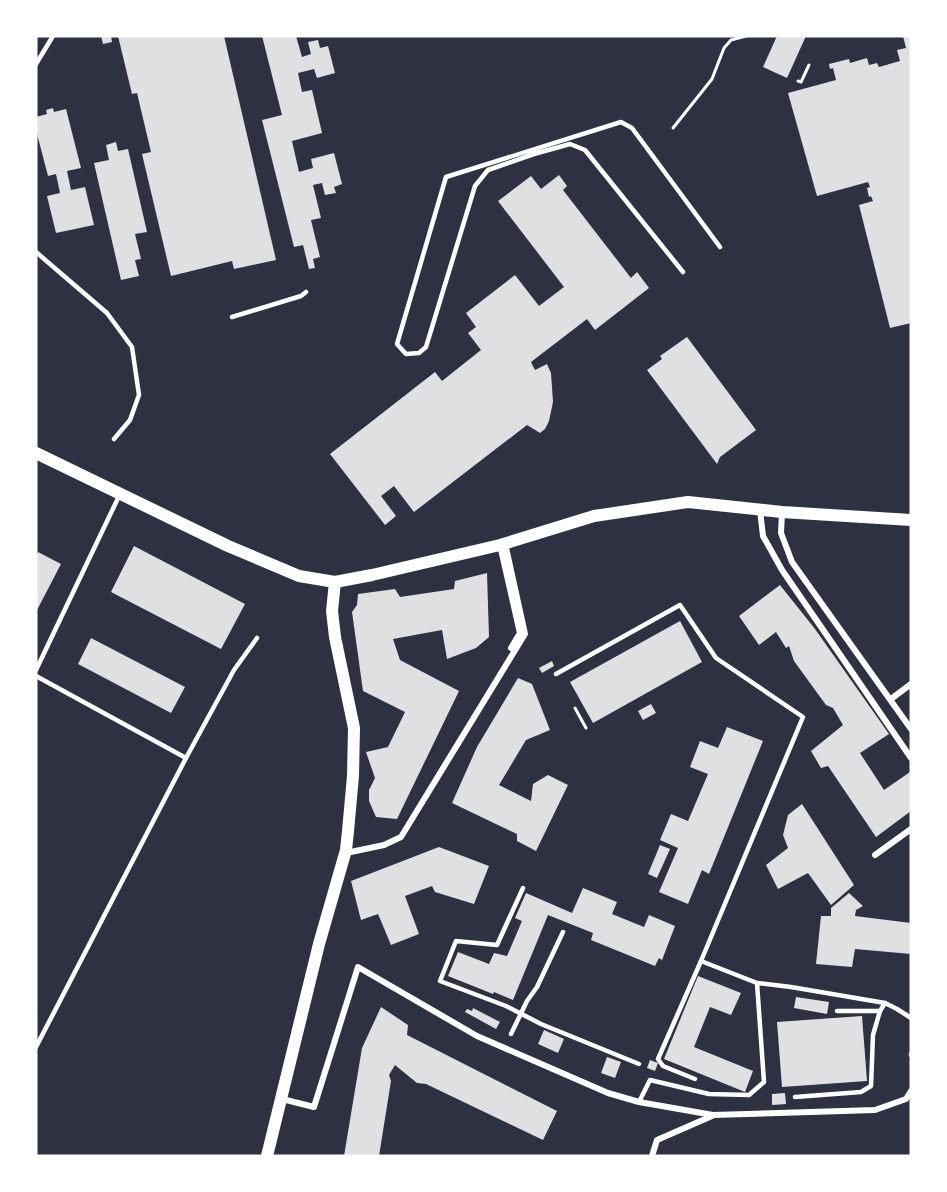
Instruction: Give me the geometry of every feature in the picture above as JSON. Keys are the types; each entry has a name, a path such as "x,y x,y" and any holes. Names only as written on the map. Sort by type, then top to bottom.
{"main road":[{"path":"36,453 228,546 299,576 335,582 503,544 594,516 688,502 782,512 911,520"},
{"path":"270,1152 319,944 345,852 353,776 354,728 335,637 332,611 335,582"}],"street":[{"path":"760,510 763,536 782,570 911,758"},
{"path":"782,512 781,532 792,562 911,729"},
{"path":"345,852 384,842 399,834 520,633 503,544"},
{"path":"891,699 911,684"},
{"path":"875,855 911,829"},
{"path":"282,1099 314,1107 357,967 477,1036 608,1093 639,1102 713,1115 875,1110 906,1098 911,1091"},
{"path":"652,1156 657,1140 713,1115"}],"lane":[{"path":"36,64 53,36"},
{"path":"683,272 585,150 570,144 488,170 475,186 426,346 420,353 406,354 397,344 446,177 621,122 632,128 720,247"},
{"path":"36,252 107,314 132,347 139,395 130,420 114,439"},
{"path":"232,317 301,297 306,292"},
{"path":"36,670 120,494"},
{"path":"556,674 680,605 716,658 803,717 658,1059 663,1066 694,1079"},
{"path":"36,1047 186,758 234,670 257,638"},
{"path":"36,676 186,758"},
{"path":"523,888 497,945 456,940 440,981 639,1064"},
{"path":"511,1034 520,1014 537,987 563,932"},
{"path":"701,961 757,983 885,1003 911,1018"},
{"path":"639,1102 650,1080 710,1094 749,1095 764,1082 757,983"},
{"path":"795,1097 861,1092 871,1086 873,1035 880,1011 885,1003"},
{"path":"837,1011 880,1011"}],"path":[{"path":"673,128 712,79 724,48 731,40 747,36"},
{"path":"798,81 801,82 809,65"},
{"path":"575,708 586,728"}],"building":[{"path":"101,36 111,36 112,42 103,44"},
{"path":"118,36 224,36 276,260 234,269 232,261 171,276 142,154 151,152 137,93 132,94"},
{"path":"262,36 296,36 302,57 311,54 308,42 318,40 320,48 328,46 335,73 317,78 314,69 298,73 302,92 312,90 322,133 292,141 299,172 313,168 311,159 334,153 342,184 334,187 336,193 325,195 322,183 313,185 321,218 311,220 320,257 313,259 315,268 309,269 303,245 294,247 262,120 282,115"},
{"path":"777,36 806,36 787,78 763,67"},
{"path":"903,36 911,36 911,323 890,328 859,205 873,201 871,196 869,197 868,182 817,196 788,93 836,80 833,68 830,69 829,64 849,59 850,63 867,58 869,65 877,63 879,67 900,61 897,50 906,48"},
{"path":"53,108 54,112 66,109 81,168 67,171 71,190 85,187 94,225 56,233 47,196 60,193 56,174 48,176 36,130 36,117 47,114 46,110"},
{"path":"116,142 118,151 128,149 147,232 135,234 141,259 135,260 139,276 121,280 94,163 109,160 106,145"},
{"path":"559,175 567,186 563,190 631,278 637,272 649,288 595,330 587,319 531,362 535,370 547,364 551,373 553,402 545,429 540,433 527,425 414,512 394,486 381,496 396,516 385,525 330,454 435,372 442,381 481,350 468,333 476,327 466,313 515,275 539,306 564,287 498,201 531,176 541,189"},
{"path":"687,337 756,430 720,457 717,464 647,370 662,359 660,356"},
{"path":"134,546 245,604 221,649 111,592"},
{"path":"38,552 61,564 36,612 36,556"},
{"path":"487,573 489,637 476,648 447,659 442,630 393,639 400,660 459,691 397,819 376,817 369,801 369,790 375,778 366,752 388,747 405,712 363,691 352,612 357,605 358,594 395,589 400,597 454,589 455,581"},
{"path":"780,585 815,629 889,734 860,753 884,790 910,772 911,774 911,811 876,837 828,766 821,768 811,751 843,725 833,708 826,705 794,661 789,646 786,648 776,632 759,645 739,616"},
{"path":"680,621 702,662 593,723 570,682"},
{"path":"91,638 185,687 171,713 78,664"},
{"path":"552,661 554,666 542,673 539,668"},
{"path":"518,678 532,684 550,730 526,740 499,785 531,801 533,784 548,775 568,785 536,851 517,841 517,834 452,803 477,747"},
{"path":"651,704 656,713 643,720 638,711"},
{"path":"727,727 763,741 709,874 702,870 688,904 659,892 678,848 660,840 671,814 688,821 708,774 690,767 700,741 718,748"},
{"path":"802,804 854,885 831,905 808,873 778,889 766,865 788,848 783,835 788,815"},
{"path":"660,845 670,849 657,878 648,874"},
{"path":"439,847 489,866 474,904 435,892 432,886 405,896 419,934 391,945 378,914 361,920 351,881"},
{"path":"583,888 617,902 612,914 644,927 649,915 675,926 662,960 659,958 655,966 591,940 593,933 548,915 513,1000 448,976 458,952 489,964 494,953 507,956 522,921 515,918 526,893 572,913"},
{"path":"849,893 863,906 856,910 855,916 911,923 911,954 855,949 852,967 816,964 821,916 831,916 831,908"},
{"path":"698,976 741,993 731,1015 710,1007 694,1047 753,1071 745,1092 664,1059"},
{"path":"796,997 829,1002 827,1014 794,1008"},
{"path":"381,1007 408,1025 407,1035 557,1111 543,1140 426,1084 417,1083 395,1065 389,1075 391,1081 379,1156 344,1156 362,1048"},
{"path":"473,1008 500,1022 496,1029 465,1012 467,1009 472,1011"},
{"path":"862,1016 867,1081 782,1087 777,1022"},
{"path":"544,1030 564,1039 558,1053 538,1044"},
{"path":"607,1057 621,1062 615,1078 601,1073"},
{"path":"650,1060 658,1063 655,1071 647,1068"},
{"path":"785,1093 786,1104 772,1105 772,1094"}]}
